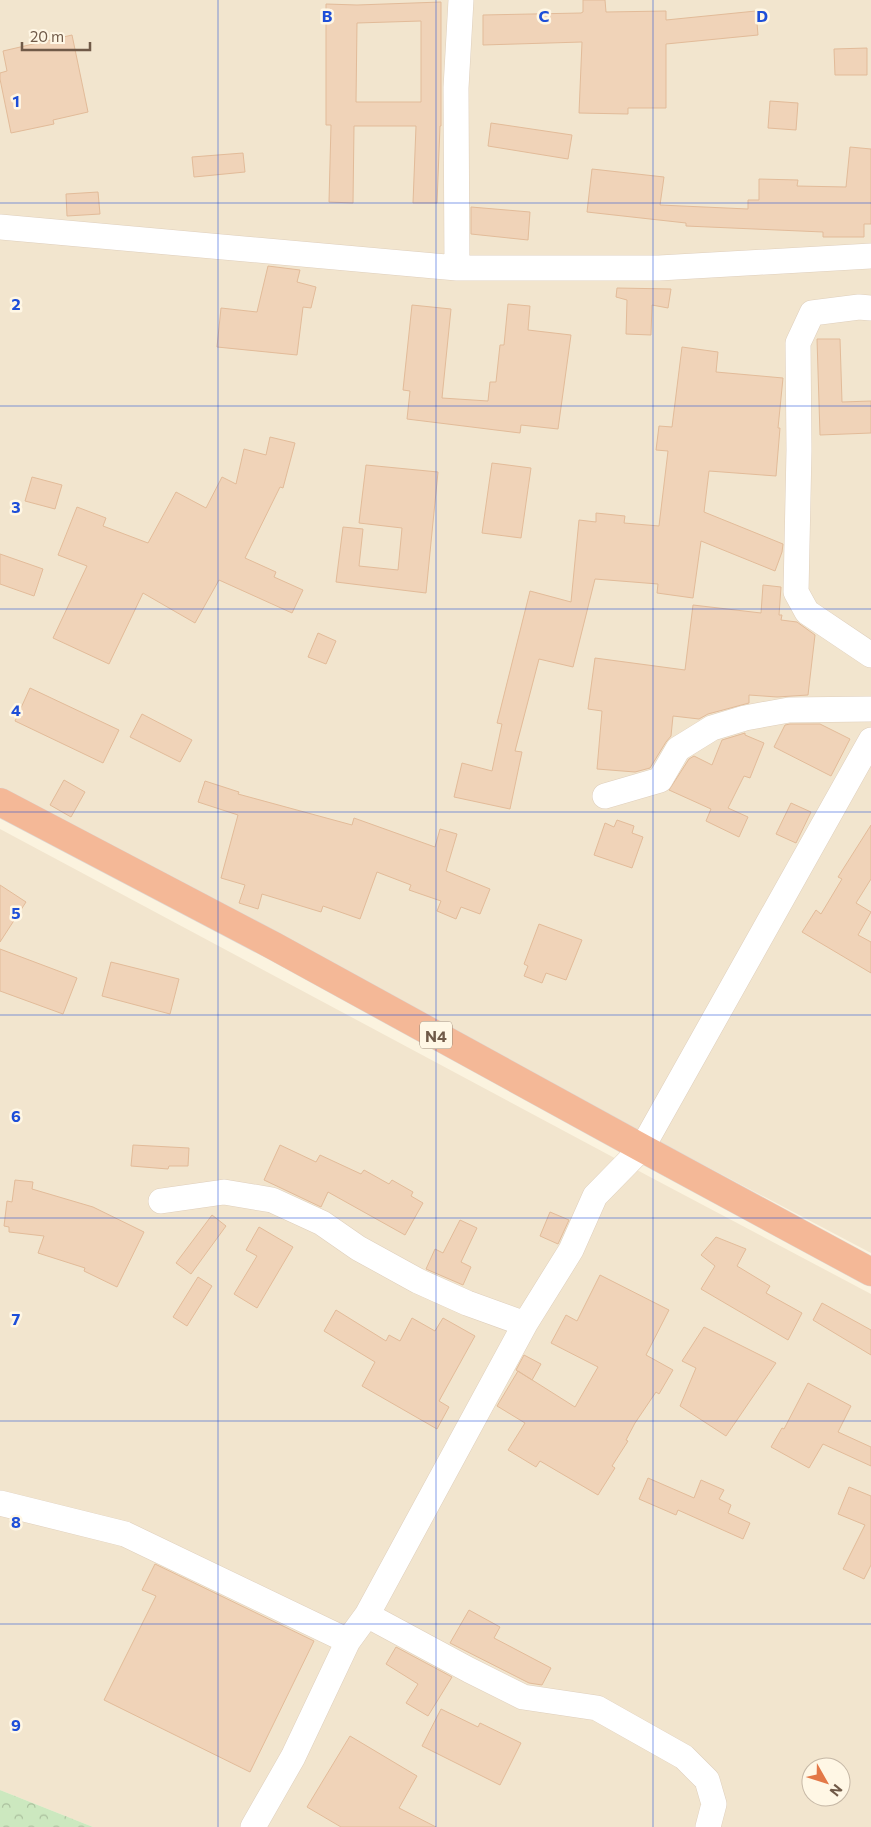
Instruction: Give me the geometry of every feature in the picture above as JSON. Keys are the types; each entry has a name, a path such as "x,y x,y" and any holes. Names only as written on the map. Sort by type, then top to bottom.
{"highway":[{"name":"N4","path":"0,802 274,946 871,1272"}],"street":[{"path":"457,268 456,88 461,0"},
{"path":"0,227 457,268 659,268 871,256"},
{"path":"871,308 859,307 812,314 798,343 799,450 796,592 807,612 871,655"},
{"path":"605,796 660,780 678,749 712,728 745,718 789,710 871,709"},
{"path":"253,1827 293,1757 348,1641 367,1614 525,1324 570,1250 595,1196 642,1148 771,920 827,815 871,740"},
{"path":"161,1202 224,1192 272,1200 322,1223 358,1248 418,1281 467,1303 525,1324"},
{"path":"0,1503 125,1534 348,1641"},
{"path":"367,1614 469,1670 523,1696 597,1708 684,1757 707,1780 714,1804 708,1827"}],"shaded area":[{"path":"0,0 871,0 871,1253 442,1027 0,787"},
{"path":"0,829 871,1294 871,1827 93,1827 0,1790"}],"green space":[{"path":"0,1790 93,1827 0,1827"}],"building":[{"path":"583,0 605,0 606,12 666,11 666,20 756,11 758,35 666,44 666,108 628,108 628,114 579,113 582,42 483,45 483,15 581,13 583,12"},
{"path":"441,2 441,126 437,203 413,203 416,126 354,126 353,203 329,202 331,125 326,125 326,4 357,5","holes":["421,21 421,102 356,102 357,23"]},
{"path":"72,35 88,112 53,120 54,124 11,133 0,79 0,73 7,71 3,51"},
{"path":"867,48 867,75 835,75 834,49"},
{"path":"770,101 798,103 796,130 768,128"},
{"path":"491,123 572,135 568,159 488,146"},
{"path":"850,147 871,149 871,224 864,224 864,237 823,237 823,232 686,226 686,223 587,212 592,169 664,177 660,205 748,209 748,200 759,200 759,179 798,180 797,186 846,187"},
{"path":"243,153 245,172 194,177 192,157"},
{"path":"98,192 100,214 67,216 66,194"},
{"path":"471,207 530,212 528,240 471,234"},
{"path":"268,266 300,270 297,282 316,287 311,308 303,307 297,355 217,347 221,308 257,312"},
{"path":"617,288 671,289 668,308 652,305 651,335 626,334 627,300 616,297"},
{"path":"508,304 530,306 528,330 571,335 558,429 521,425 520,433 407,419 410,391 403,390 412,305 451,309 442,398 488,401 490,382 496,382 500,345 504,345"},
{"path":"817,339 840,339 842,402 871,401 871,433 820,435"},
{"path":"682,347 718,352 716,372 783,378 776,476 709,471 704,512 783,544 775,571 701,541 693,598 657,593 658,584 595,579 573,667 539,659 515,751 522,752 510,809 454,797 462,763 492,771 502,724 497,723 530,591 571,602 579,520 596,522 596,513 625,516 624,523 659,526 668,451 656,450 659,426 672,427"},
{"path":"270,437 295,443 283,488 280,487 245,558 276,572 274,577 303,590 292,613 219,580 195,623 143,593 109,664 53,638 87,566 58,555 77,507 106,518 103,526 148,543 176,492 206,508 222,477 236,484 244,449 266,455"},
{"path":"492,463 531,468 521,538 482,533"},
{"path":"366,465 438,472 426,593 336,582 343,527 363,529 359,566 398,570 402,528 359,523"},
{"path":"32,477 62,485 55,509 25,501"},
{"path":"0,554 43,569 34,596 0,584"},
{"path":"763,585 781,587 779,615 782,615 781,620 797,622 815,635 808,695 777,697 749,695 749,703 708,714 699,719 673,716 671,736 650,768 635,772 597,769 602,711 588,709 595,658 685,670 693,605 761,613"},
{"path":"318,633 336,641 326,664 308,657"},
{"path":"30,688 119,730 103,763 15,721"},
{"path":"142,714 192,740 180,762 130,737"},
{"path":"820,724 850,739 831,776 774,747 785,725"},
{"path":"745,733 745,735 764,743 750,778 744,776 728,808 748,817 739,837 706,821 711,809 669,790 689,759 694,756 712,765 722,740"},
{"path":"64,780 85,792 71,817 50,805"},
{"path":"205,781 239,792 238,794 352,825 354,818 435,847 440,829 457,834 446,871 490,889 480,914 461,907 456,919 437,911 441,901 409,890 411,885 377,872 360,919 323,906 321,912 262,894 258,909 239,903 245,885 221,878 238,815 198,802"},
{"path":"791,803 811,812 796,843 776,834"},
{"path":"617,820 634,826 632,833 643,837 632,868 594,855 605,823 614,827"},
{"path":"871,825 871,879 856,903 871,912 858,935 871,942 871,973 802,932 816,910 821,914 842,879 838,877"},
{"path":"0,885 26,902 0,942"},
{"path":"539,924 582,940 566,980 546,973 542,983 524,976 528,966 524,964"},
{"path":"0,949 77,978 63,1014 0,991"},
{"path":"111,962 179,979 170,1014 102,996"},
{"path":"133,1145 189,1148 188,1166 169,1166 168,1169 131,1166"},
{"path":"280,1145 316,1162 320,1155 361,1174 364,1170 389,1184 392,1180 413,1192 411,1196 423,1203 405,1235 328,1192 321,1207 264,1180"},
{"path":"15,1180 33,1182 32,1189 93,1207 144,1232 117,1287 84,1271 85,1268 38,1253 44,1236 9,1232 9,1227 4,1226 7,1201 12,1202"},
{"path":"550,1212 569,1220 558,1244 540,1236"},
{"path":"212,1215 226,1226 191,1274 176,1263"},
{"path":"460,1220 477,1228 461,1262 471,1267 463,1285 426,1269 435,1249 443,1253"},
{"path":"259,1227 293,1247 257,1308 234,1294 257,1256 246,1250"},
{"path":"716,1237 746,1249 737,1266 770,1286 766,1293 802,1313 788,1340 701,1289 715,1266 701,1255"},
{"path":"600,1275 669,1310 646,1355 673,1370 659,1394 656,1392 635,1423 626,1440 628,1441 612,1466 615,1468 598,1495 540,1461 536,1467 508,1450 525,1423 497,1406 518,1371 575,1407 598,1367 551,1343 566,1315 577,1321"},
{"path":"198,1277 212,1286 187,1326 173,1317"},
{"path":"822,1303 871,1330 871,1355 813,1320"},
{"path":"336,1310 386,1341 389,1335 400,1341 412,1318 435,1331 443,1318 475,1336 439,1401 449,1407 437,1429 362,1386 375,1362 324,1331"},
{"path":"704,1327 776,1363 726,1436 680,1406 696,1368 682,1361"},
{"path":"524,1355 541,1364 532,1380 516,1370"},
{"path":"808,1383 851,1406 838,1432 871,1447 871,1466 823,1444 809,1468 771,1447 782,1428 784,1429"},
{"path":"648,1478 694,1498 701,1480 724,1490 719,1499 731,1505 728,1513 750,1523 743,1539 678,1510 676,1515 639,1499"},
{"path":"849,1487 871,1496 871,1565 864,1579 843,1569 865,1525 838,1514"},
{"path":"155,1564 314,1641 250,1772 104,1700 156,1596 142,1590"},
{"path":"469,1610 500,1627 494,1638 551,1668 542,1685 529,1683 450,1643"},
{"path":"396,1647 452,1677 428,1716 406,1703 418,1684 386,1664"},
{"path":"441,1709 478,1727 480,1723 521,1743 500,1785 422,1746"},
{"path":"350,1736 417,1776 399,1808 436,1827 341,1827 307,1807"}]}
